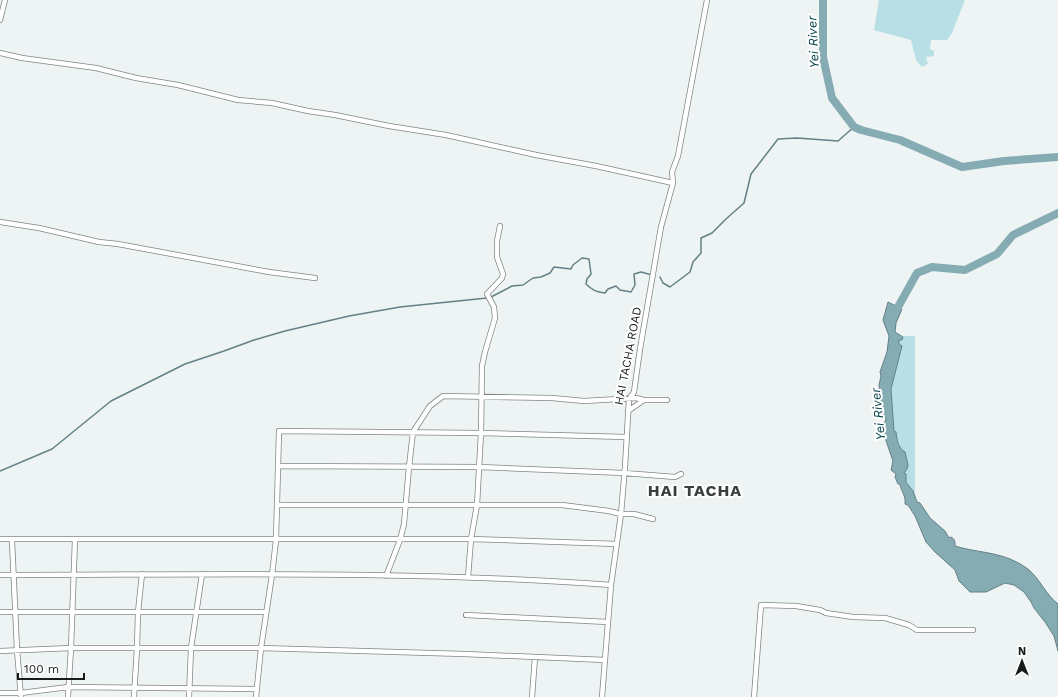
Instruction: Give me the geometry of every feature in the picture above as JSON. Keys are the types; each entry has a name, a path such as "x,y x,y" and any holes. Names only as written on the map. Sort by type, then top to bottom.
{"street":[{"path":"0,20 5,0"},
{"name":"HAI TACHA ROAD","path":"602,697 611,585 621,514 629,399 634,392 640,349 662,227 673,183 672,172 678,156 707,0"},
{"path":"0,53 22,58 96,68 136,78 178,85 238,100 272,103 389,126 446,135 673,183"},
{"path":"0,222 39,228 99,242 269,272 315,278"},
{"path":"468,577 471,539 477,505 483,359 495,318 494,307 487,294 502,278 503,274 497,257 497,241 500,226"},
{"path":"386,576 400,540 404,524 413,432 430,406 443,396 552,398 584,401 636,398 644,400 667,400"},
{"path":"628,411 644,400"},
{"path":"256,697 261,648 276,540 279,431 481,433 626,437"},
{"path":"279,466 479,467 624,473 675,477 681,474"},
{"path":"277,505 562,505 654,518"},
{"path":"0,539 471,539 617,544"},
{"path":"68,697 74,539"},
{"path":"12,540 17,650 21,695"},
{"path":"134,697 133,688 142,574"},
{"path":"0,575 202,574 468,577 611,585"},
{"path":"189,697 191,648 202,574"},
{"path":"754,697 761,605 796,606 853,617 885,618 909,625 917,630 973,630"},
{"path":"0,612 266,612"},
{"path":"466,615 608,622"},
{"path":"0,651 71,648 261,648 605,660"},
{"path":"532,697 535,657"},
{"path":"0,693 21,695 68,687 257,689"}],"shaded area":[{"path":"879,0 965,0 952,33 947,40 931,40 930,49 934,51 934,56 926,57 928,64 922,67 916,60 911,40 874,30"},
{"path":"888,302 902,309 896,323 895,332 903,337 902,340 899,340 899,344 902,346 891,389 894,431 896,432 899,446 905,452 908,465 904,473 906,474 906,482 913,491 917,502 920,503 930,518 945,531 949,538 951,537 953,539 955,546 1010,559 1028,569 1036,577 1058,604 1058,651 1054,636 1024,592 1014,585 1005,583 986,592 970,592 959,581 955,570 926,542 915,516 908,505 905,504 905,498 900,484 898,484 895,477 896,474 891,470 893,461 883,432 886,419 881,413 883,412 883,407 881,406 879,385 881,376 880,372 887,352 889,336 883,320"},
{"path":"903,336 915,336 915,497 913,491 906,482 901,450 898,444 896,432 894,431 891,389 902,346 899,344 899,340 902,340"}],"waterway":[{"name":"Yei River","path":"823,0 823,57 832,98 854,127 900,140 962,167 1004,161 1058,157"},
{"path":"660,277 663,283 670,287 690,272 693,262 701,253 701,238 712,233 744,203 751,174 778,139 797,138 838,141 854,127"},
{"name":"Yei River","path":"893,316 917,273 932,267 965,270 997,254 1013,235 1058,213"},
{"path":"491,297 512,286 523,285 533,278 541,277 550,273 554,267 571,269 573,265 582,258 589,259 591,274 587,279 586,284 599,292 605,293 608,289 616,286 620,290 631,292 635,285 634,274 641,272 652,275"},
{"path":"0,471 52,449 111,401 185,364 254,340 349,316 400,307 487,298"}],"district":[{"name":"HAI TACHA","path":"695,490"}]}
